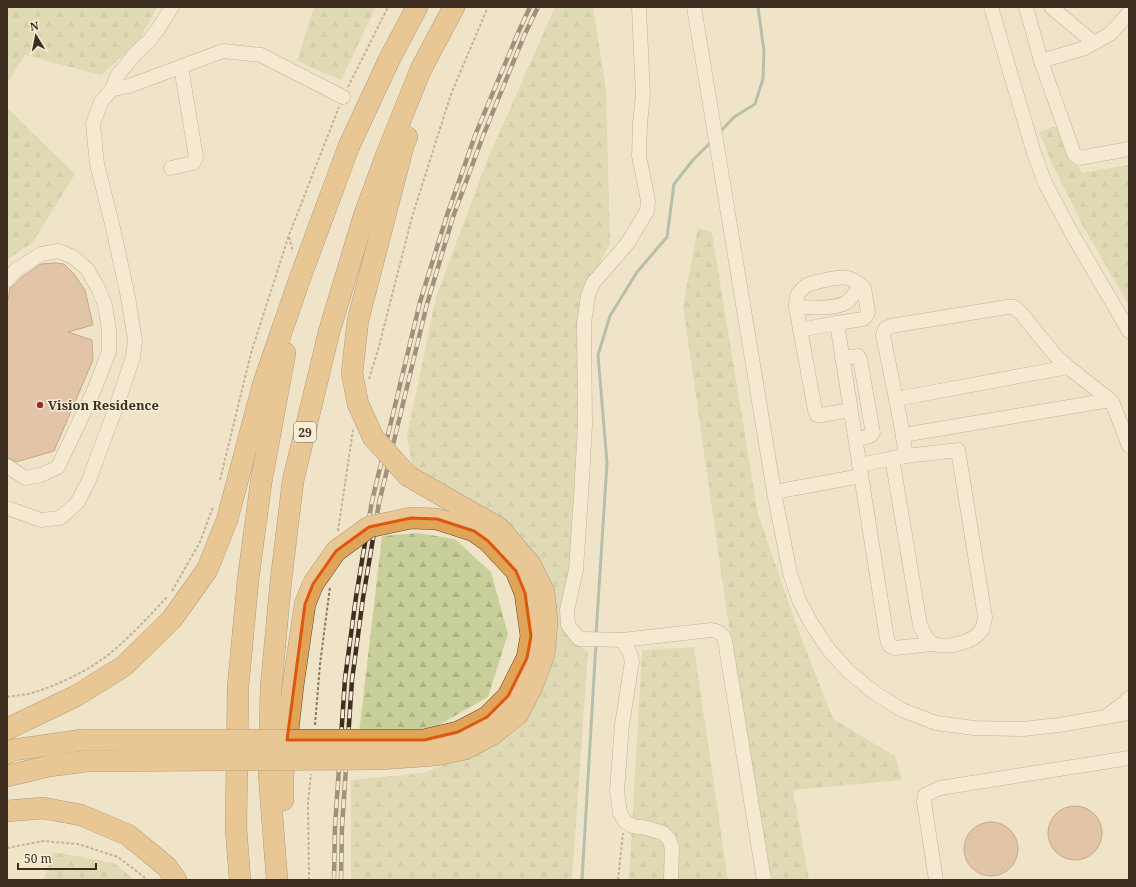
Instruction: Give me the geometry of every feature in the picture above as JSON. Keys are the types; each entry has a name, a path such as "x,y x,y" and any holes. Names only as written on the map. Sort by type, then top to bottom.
{"highway":[{"path":"7,729 76,696 124,666 172,619 207,570 227,520 263,385 300,278 349,146 389,60 417,7"},
{"name":"29","path":"277,880 269,774 271,687 281,580 293,481 329,332 364,216 421,69 454,7"},
{"path":"7,776 49,766 87,761 380,759 436,756 465,749 493,734 518,714 532,687 544,655 547,622 544,592 530,564 499,528 408,476 373,437 358,404 352,373 358,320 404,143 460,7"},
{"path":"240,880 236,828 238,687 248,580 261,483 300,278"},
{"path":"7,753 13,750 84,740 424,740 458,732 487,717 508,696 527,658 531,636 525,593 516,572 488,541 474,531 437,519 424,518 411,518 369,527 336,551 314,584 305,604 293,686 284,775 284,880"},
{"path":"7,811 43,808 81,815 128,835 166,867 176,880"}],"street":[{"path":"9,506 42,520 60,518 77,503 89,480 133,357 135,341 128,298 97,164 93,124 101,102 112,89 117,76 136,53 149,41 172,7"},
{"path":"639,7 644,95 640,123 639,156 648,201 646,211 627,244 593,283 588,296 584,323 585,425 581,496 576,570 567,610 568,625 579,639 584,640 619,640 711,630 718,631 723,635 764,880"},
{"path":"694,7 774,492 790,573 799,600 811,623 829,650 849,672 875,693 902,710 936,723 974,728 1023,729 1059,725 1129,713"},
{"path":"991,7 1034,153 1045,183 1071,232 1129,331"},
{"path":"1026,7 1041,61 1074,154 1079,158 1129,149"},
{"path":"1051,7 1094,43"},
{"path":"1041,61 1085,48 1110,34 1129,13"},
{"path":"112,89 129,86 223,51 260,55 343,97"},
{"path":"171,168 193,163 196,157 181,67"},
{"path":"7,280 16,270 41,254 59,251 73,256 86,269 98,288 105,305 110,330 109,352 92,395 58,467 41,475 25,478 7,466"},
{"path":"800,330 863,319 868,312 864,288 847,278 839,278 808,285 798,295 796,307 800,330 815,410 817,414 822,415 850,410"},
{"path":"796,307 837,306 846,302 861,285"},
{"path":"932,644 927,639 920,625 899,457 903,435 883,335 885,329 891,326 1014,307 1020,312 1055,355 1110,400 1113,404 1129,446"},
{"path":"774,492 860,470 899,457 958,450 985,617 982,630 972,640 957,645 932,644 895,648 889,645 887,639 860,470 856,439 850,410 837,323"},
{"path":"842,358 858,356 860,359 873,433 869,437 856,439"},
{"path":"896,399 1068,367"},
{"path":"903,435 1110,400"},
{"path":"619,640 630,652 632,661 622,725 617,791 620,813 625,821 632,826 647,828 663,833 669,839 672,848 672,880"},
{"path":"1105,718 1129,698"},
{"path":"936,880 924,802 926,795 940,788 1129,758"}],"path":[{"path":"220,484 251,354 289,235 343,97 388,7"},
{"path":"7,697 29,694 63,682 85,670 113,651 170,594 200,542 215,502"},
{"path":"618,880 625,821"},
{"path":"7,848 43,841 78,844 118,857 148,880"}],"highlighted area":[{"path":"411,518 437,519 474,531 488,541 516,571 525,593 531,636 527,658 508,696 487,717 458,732 424,740 287,740 305,604 313,584 336,551 369,527"}],"green space":[{"path":"7,7 157,7 139,41 101,75 25,55 7,83"},
{"path":"314,7 376,7 341,80 297,61"},
{"path":"555,7 593,7 606,90 610,244 580,298 572,641 588,652 572,880 351,880 351,780 424,773 483,748 552,604 413,470 407,436 436,297 486,163"},
{"path":"7,108 75,174 33,242 7,260"},
{"path":"1055,126 1082,173 1129,165 1129,305 1084,228 1054,168 1039,132"},
{"path":"698,228 712,233 758,514 797,627 833,719 895,756 902,780 793,790 809,880 765,880 683,305"},
{"path":"418,533 455,539 491,572 508,634 488,697 432,729 359,733 382,536"},
{"path":"694,647 728,880 629,880 642,650"},
{"path":"53,852 114,863 135,880 44,880"}],"building":[{"name":"Vision Residence","path":"41,264 64,264 74,274 85,290 93,325 68,332 92,340 93,360 54,451 16,462 7,458 7,301 10,288 22,277"},
{"path":"1070,806 1080,806 1090,810 1098,818 1102,828 1102,838 1098,848 1090,856 1080,860 1070,860 1060,856 1052,848 1048,838 1048,828 1052,818 1060,810"},
{"path":"986,822 996,822 1006,826 1014,834 1018,844 1018,854 1014,864 1006,872 996,876 986,876 976,872 968,864 964,854 964,844 968,834 976,826"}],"waterway":[{"path":"720,132 734,117 755,104 763,79 764,51 758,7"},
{"path":"596,635 607,463 598,355 610,316 637,272 667,237 674,184 693,160 712,141"},
{"path":"582,880 596,643"}],"railway":[{"path":"334,880 335,827 345,679 356,597 372,501 420,302 447,215 476,133 530,7"},
{"path":"341,880 342,827 352,680 363,598 379,503 427,304 453,217 483,136 524,36 538,7"}],"place":[{"name":"Vision Residence","path":"40,405"}]}
